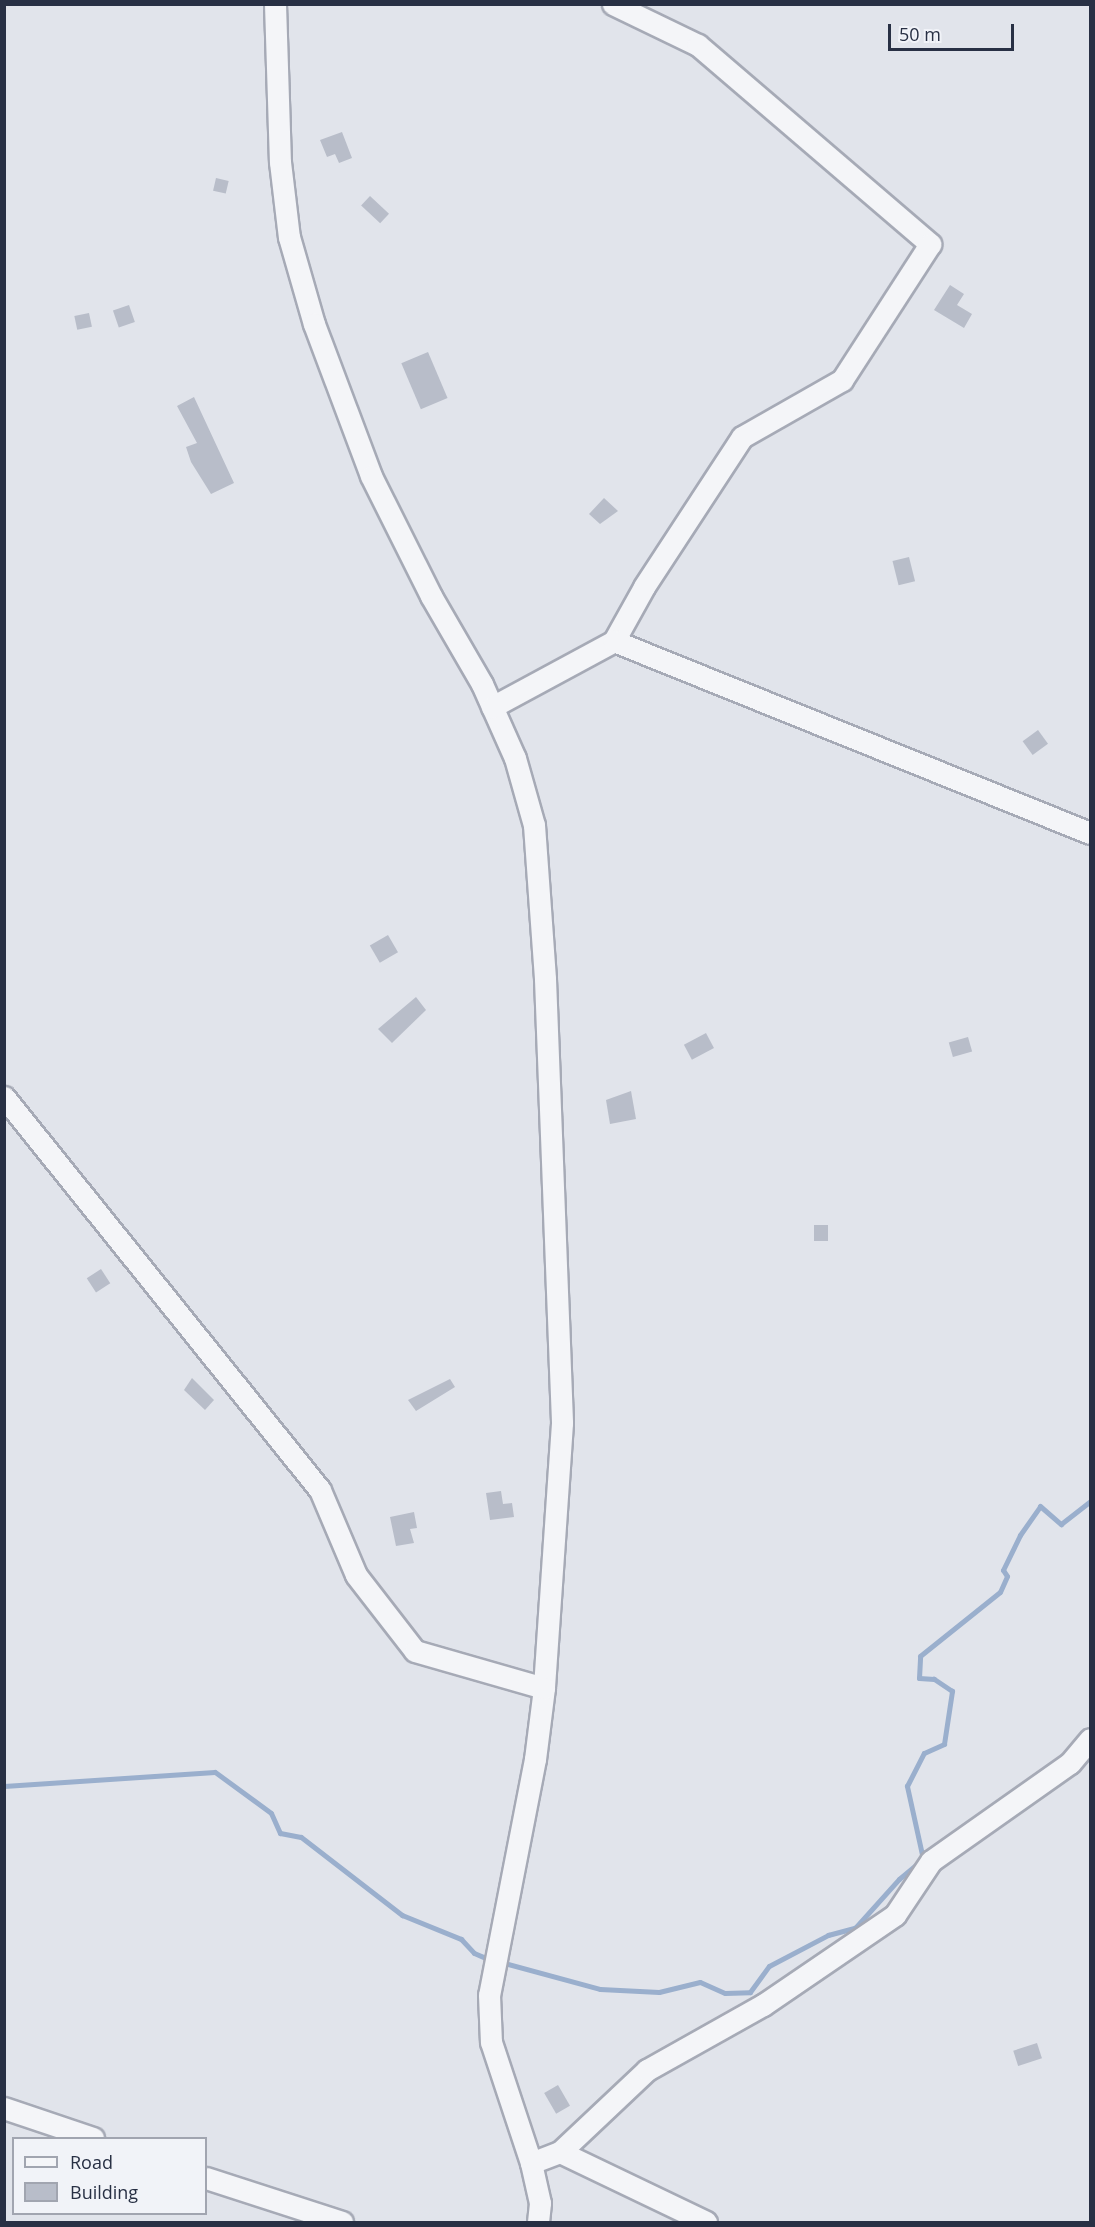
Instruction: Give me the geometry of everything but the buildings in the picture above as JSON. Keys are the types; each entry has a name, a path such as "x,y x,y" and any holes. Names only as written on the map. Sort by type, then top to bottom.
{"street":[{"path":"275,4 280,162 289,237 314,324 371,476 492,707 515,758 534,825 545,979 562,1423 544,1689 535,1759 489,1995 490,2042 531,2163 540,2203 538,2223"},
{"path":"492,707 614,641 644,587 742,437 842,380 930,244 698,45 613,4"},
{"path":"614,641 1090,833"},
{"path":"4,1097 320,1490 356,1575 415,1651 544,1689"},
{"path":"531,2163 560,2152 647,2070 763,2005 895,1915 931,1861 1070,1762 1090,1740"},
{"path":"4,2108 87,2137"},
{"path":"560,2152 706,2223"},
{"path":"207,2178 342,2223"}],"waterway":[{"path":"504,1963 600,1989 659,1992 700,1982 725,1993 750,1992 769,1966 828,1935 855,1928 899,1879 923,1859 907,1786 924,1753 944,1744 952,1691 934,1679 919,1678 920,1656 1000,1592 1007,1576 1003,1570 1020,1535 1040,1506 1061,1524 1090,1501"},
{"path":"4,1786 215,1772 271,1813 280,1833 301,1837 402,1915 461,1939 474,1953 486,1958"}]}
